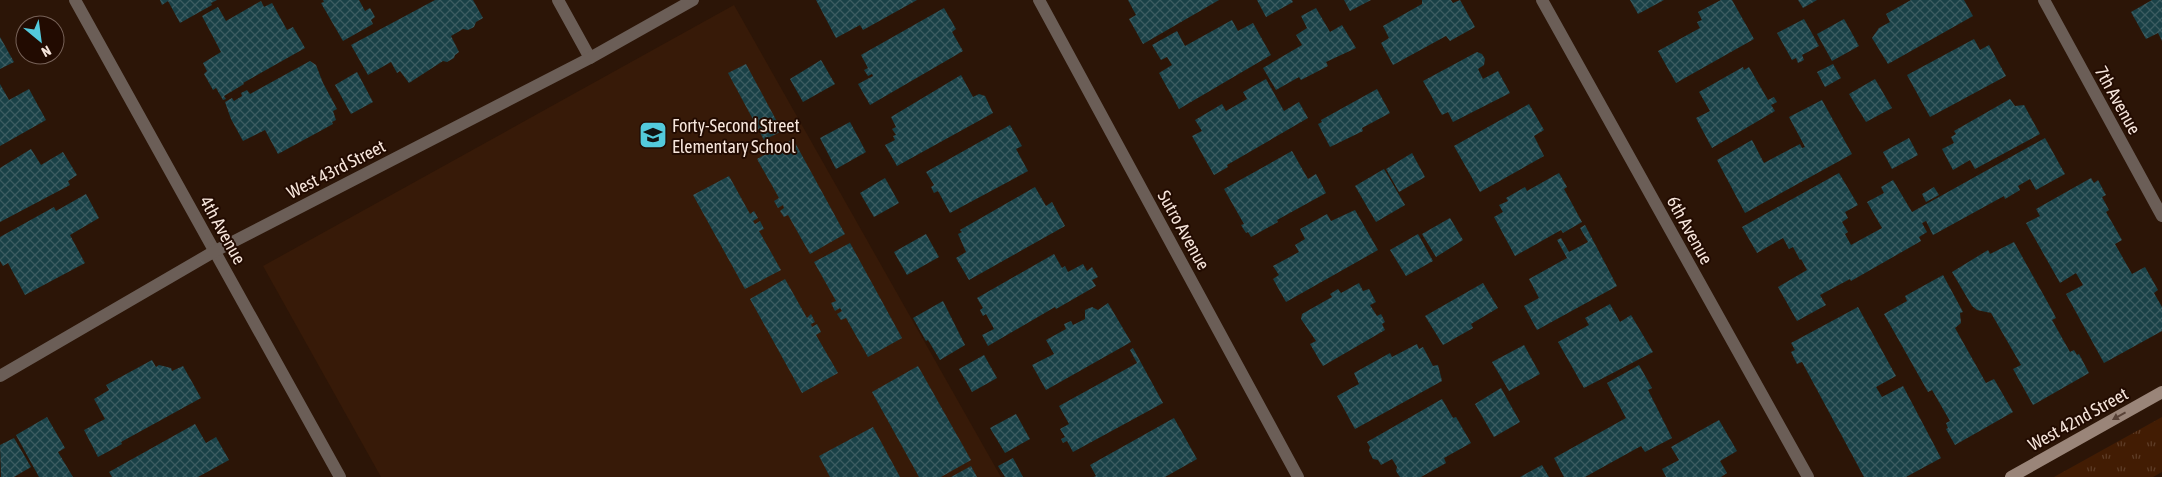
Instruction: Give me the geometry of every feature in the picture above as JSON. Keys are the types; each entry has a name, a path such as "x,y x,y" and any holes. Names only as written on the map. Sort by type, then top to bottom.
{"street":[{"name":"4th Avenue","path":"75,0 340,477"},
{"path":"558,0 590,58"},
{"name":"West 43rd Street","path":"0,376 215,251 590,58 693,0"},
{"name":"Sutro Avenue","path":"1039,0 1298,477"},
{"name":"6th Avenue","path":"1542,0 1808,477"},
{"name":"7th Avenue","path":"2044,0 2162,216"},
{"name":"West 42nd Street","path":"2011,477 2162,392"}],"shaded area":[{"name":"Forty-Second Street Elementary School","path":"734,5 1001,477 381,477 263,266"}],"green space":[{"path":"2162,417 2162,472 2153,477 2054,477"}],"building":[{"path":"160,0 217,0 211,3 212,5 180,23 168,1 162,5"},
{"path":"323,0 359,0 365,11 370,8 375,17 371,20 373,24 343,41 321,3 324,2"},
{"path":"435,0 473,0 483,18 476,22 474,27 468,30 463,29 451,36 459,52 454,58 447,62 443,61 409,83 400,71 397,73 391,62 368,75 351,45"},
{"path":"816,0 917,0 863,30 860,25 836,38"},
{"path":"1128,0 1219,0 1143,44 1129,19 1136,15"},
{"path":"1257,0 1292,0 1293,2 1266,17"},
{"path":"1344,0 1371,0 1350,11"},
{"path":"1422,0 1451,0 1453,3 1460,0 1475,27 1450,41 1446,36 1393,65 1381,43 1389,38 1383,26 1422,4"},
{"path":"1630,0 1664,0 1638,14"},
{"path":"1721,0 1732,0 1754,39 1676,83 1658,51 1700,28 1697,22 1702,20 1698,12"},
{"path":"1798,0 1817,0 1803,8"},
{"path":"1911,0 1964,0 1973,16 1888,64 1872,38 1879,28 1890,22 1886,14"},
{"path":"2152,0 2162,0 2162,41 2158,33 2146,39 2131,12"},
{"path":"261,1 264,7 272,3 287,30 293,27 305,48 243,83 224,96 226,99 223,100 216,88 213,90 204,74 207,71 203,63 221,52 202,16 218,7 226,21"},
{"path":"944,8 956,29 952,32 963,51 870,105 858,84 873,76 872,74 868,76 864,70 868,68 861,55"},
{"path":"1316,8 1330,32 1342,25 1356,48 1326,62 1328,66 1301,80 1299,77 1276,90 1263,68 1302,45 1296,35 1307,28 1301,16"},
{"path":"1804,19 1819,46 1802,55 1804,60 1798,63 1796,58 1792,60 1777,33"},
{"path":"1844,19 1859,46 1832,61 1817,34"},
{"path":"1232,20 1238,31 1253,23 1271,55 1179,109 1159,73 1172,65 1167,57 1161,60 1152,45 1177,31 1185,46"},
{"path":"0,37 14,62 0,69"},
{"path":"1974,39 1980,50 1989,45 2006,76 1930,117 1907,75"},
{"path":"1477,52 1482,54 1485,59 1484,65 1478,69 1483,79 1498,71 1510,93 1453,122 1448,112 1442,115 1423,81"},
{"path":"821,60 835,84 803,102 790,79"},
{"path":"310,61 316,65 337,109 333,111 336,120 332,122 333,124 278,154 265,130 243,141 231,119 225,102 232,98 234,101 242,96 241,93 247,90 250,94"},
{"path":"746,64 782,131 764,140 728,73"},
{"path":"1833,64 1841,78 1825,87 1817,72"},
{"path":"1743,67 1744,70 1749,67 1768,100 1774,97 1777,102 1771,105 1775,111 1712,148 1696,118 1710,111 1699,92"},
{"path":"357,72 373,102 351,114 335,85"},
{"path":"961,75 973,97 979,94 985,96 993,113 897,166 885,145 895,140 893,136 896,135 892,129 896,127 891,117"},
{"path":"1266,79 1284,111 1299,102 1308,118 1227,165 1228,167 1214,175 1192,136 1202,131 1195,120 1222,104 1226,111 1247,99 1243,92"},
{"path":"1875,79 1892,108 1866,122 1849,94"},
{"path":"0,84 9,100 29,89 46,120 0,146"},
{"path":"1377,89 1390,113 1362,128 1363,131 1330,147 1318,124 1322,122 1321,120"},
{"path":"2010,99 2015,106 2024,105 2040,134 1975,169 1970,160 1953,170 1942,149 1954,143 1951,137 1956,134 1954,131"},
{"path":"1822,100 1852,154 1745,213 1717,160 1752,140 1764,163 1800,144 1802,148 1805,147 1789,117"},
{"path":"1529,104 1544,130 1534,136 1544,156 1480,192 1454,146"},
{"path":"850,122 866,152 836,169 820,138"},
{"path":"1010,125 1022,146 1016,149 1028,171 950,213 938,191 934,193 931,187 934,185 926,172"},
{"path":"1909,138 1918,155 1892,169 1883,152"},
{"path":"2045,138 2065,174 2036,190 2030,179 2018,186 2020,190 2005,199 2004,196 1933,235 1926,221 1922,223 1927,232 1919,237 1921,241 1851,281 1850,279 1820,295 1826,305 1797,321 1778,287 1807,270 1801,259 1793,247 1789,249 1783,238 1757,253 1742,227 1839,173 1858,205 1845,212 1848,218 1842,222 1848,232 1845,234 1851,245 1882,228 1867,202 1884,193 1881,187 1893,180 1912,212"},
{"path":"793,139 845,234 810,254 788,215 784,217 780,211 784,208 783,205 778,208 774,201 779,198 757,159"},
{"path":"31,149 41,165 63,152 77,175 68,181 70,185 0,222 0,168"},
{"path":"1292,151 1308,179 1316,174 1326,193 1277,220 1278,222 1251,237 1241,225 1244,224 1224,189"},
{"path":"1412,153 1425,177 1399,192 1386,169"},
{"path":"1384,169 1405,205 1376,222 1355,186"},
{"path":"1559,173 1567,187 1564,189 1582,222 1563,233 1561,230 1515,256 1494,217 1503,212 1499,205 1508,201 1506,198 1525,187 1527,191"},
{"path":"729,176 750,214 754,211 758,218 753,221 755,224 760,221 764,229 759,231 781,270 745,289 693,195"},
{"path":"885,178 899,203 874,217 860,193"},
{"path":"2091,178 2094,183 2098,180 2106,195 2102,197 2109,210 2106,212 2122,240 2115,244 2132,274 2145,267 2158,290 2154,293 2162,307 2162,331 2104,363 2066,294 2083,285 2076,273 2060,283 2026,223 2040,216 2036,209"},
{"path":"1035,187 1046,206 1052,202 1065,226 969,280 956,258 966,252 958,234 962,232 960,230"},
{"path":"1934,187 1939,195 1926,202 1922,194"},
{"path":"86,194 99,218 70,235 85,263 25,295 8,263 3,266 0,261 0,237 54,207 56,211"},
{"path":"1355,210 1378,250 1286,302 1273,279 1279,275 1273,266 1299,252 1295,245 1305,239 1300,229 1327,214 1331,221"},
{"path":"1450,218 1463,240 1436,257 1422,234"},
{"path":"1585,225 1617,286 1537,330 1524,306 1539,298 1529,279 1567,258 1557,240 1561,238 1569,252 1588,242 1580,228"},
{"path":"926,234 939,257 907,275 894,252"},
{"path":"1418,234 1433,261 1406,276 1390,250"},
{"path":"2014,242 2053,312 2056,318 2052,320 2070,352 2074,350 2077,355 2079,354 2089,373 2033,405 2013,369 2021,365 1991,313 1977,310 1972,306 1952,272 1988,250 1990,254"},
{"path":"850,243 902,338 868,357 846,318 841,320 837,314 842,311 840,308 835,311 831,303 836,301 814,262"},
{"path":"1054,254 1062,268 1065,266 1068,272 1083,264 1087,271 1092,267 1098,277 1092,280 1096,286 1056,309 1055,307 988,346 982,335 994,329 986,314 983,316 980,310 983,308 977,298"},
{"path":"1943,275 1963,312 1960,313 1961,323 1955,328 1986,383 1994,379 2013,412 1955,445 1946,429 1948,428 1946,423 1950,421 1932,390 1928,392 1884,314 1907,301 1905,296"},
{"path":"785,279 807,318 811,314 815,322 811,324 812,327 817,324 821,332 816,335 838,373 802,393 750,299"},
{"path":"1359,283 1363,291 1369,289 1376,302 1370,305 1377,316 1381,314 1385,322 1382,324 1385,330 1323,366 1310,344 1316,341 1301,319 1302,314 1332,297 1330,294 1338,289 1341,293"},
{"path":"1483,283 1498,308 1471,324 1473,328 1443,345 1425,316"},
{"path":"943,301 965,345 940,360 928,340 926,341 913,318"},
{"path":"1108,303 1131,342 1046,390 1032,365 1054,354 1046,340 1066,329 1064,324 1071,321 1073,325 1085,319 1085,310 1092,307 1098,310"},
{"path":"1610,304 1620,322 1631,315 1653,352 1584,388 1558,342 1589,325 1585,318"},
{"path":"1858,307 1896,376 1876,387 1882,397 1903,386 1941,458 1906,477 1864,477 1802,362 1797,364 1791,352 1795,350 1791,343"},
{"path":"1417,344 1419,349 1423,347 1433,366 1438,365 1442,381 1355,429 1337,396 1359,384 1354,373 1390,353 1392,357"},
{"path":"1524,345 1540,374 1509,391 1492,362"},
{"path":"1133,348 1163,403 1073,452 1067,441 1063,443 1061,439 1065,437 1060,429 1069,424 1059,406 1137,363 1130,350"},
{"path":"984,355 997,378 972,392 959,369"},
{"path":"152,360 156,367 159,365 171,368 172,371 183,366 201,398 121,442 122,444 98,457 84,430 105,419 94,399 109,390 106,385"},
{"path":"1639,365 1652,388 1648,390 1672,438 1645,452 1641,446 1585,477 1564,477 1554,458 1626,418 1607,383"},
{"path":"918,366 971,460 941,477 919,477 872,392"},
{"path":"1501,388 1520,422 1494,437 1475,404"},
{"path":"1442,399 1453,418 1456,417 1471,443 1444,458 1446,463 1421,477 1400,477 1392,459 1381,465 1378,460 1373,459 1367,442"},
{"path":"1016,414 1030,439 1005,453 990,428"},
{"path":"47,417 65,448 58,452 73,477 39,477 16,435"},
{"path":"1174,418 1197,459 1165,477 1094,477 1096,476 1090,465"},
{"path":"1719,420 1737,451 1720,461 1727,473 1721,477 1666,477 1662,469 1679,460 1671,447"},
{"path":"195,424 206,443 216,437 229,460 198,477 112,477 109,472"},
{"path":"873,427 900,477 830,477 819,456"},
{"path":"14,438 31,467 14,477 1,477 0,445"},
{"path":"1013,458 1023,477 1005,477 998,466"},
{"path":"1542,465 1549,477 1520,477"},
{"path":"971,466 977,477 951,477"}],"place":[{"name":"Forty-Second Street Elementary School","path":"653,135"}]}
